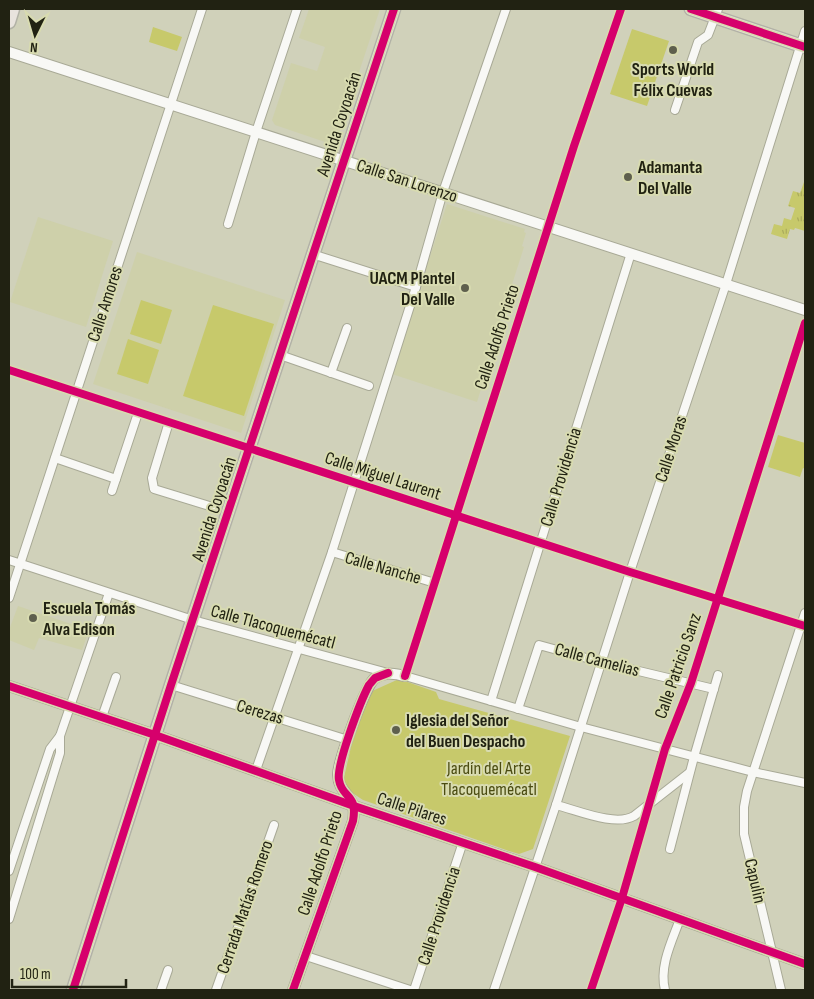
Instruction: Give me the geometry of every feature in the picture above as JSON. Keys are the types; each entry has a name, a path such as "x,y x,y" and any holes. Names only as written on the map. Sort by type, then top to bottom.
{"main road":[{"path":"9,22 13,9"},
{"name":"Avenida Coyoacán","path":"73,990 171,684 394,9"},
{"path":"691,9 716,13 803,46"}],"street":[{"name":"Calle Amores","path":"9,598 202,9"},
{"path":"228,224 256,132 298,9"},
{"path":"256,770 355,483 444,192 506,9"},
{"name":"Calle Adolfo Prieto","path":"405,676 548,226 622,9"},
{"path":"675,110 698,42 708,35 716,13"},
{"name":"Calle Moras","path":"494,990 726,284 803,46 805,31"},
{"name":"Calle San Lorenzo","path":"9,52 805,310"},
{"name":"Calle Providencia","path":"491,701 632,253"},
{"path":"312,254 416,287"},
{"name":"Calle Patricio Sanz","path":"591,990 622,898 665,749 691,683 716,598 805,323"},
{"path":"331,374 347,328"},
{"path":"280,355 368,386"},
{"name":"Calle Miguel Laurent","path":"9,370 630,572 803,625"},
{"path":"112,491 138,412"},
{"path":"169,422 152,478 154,488 216,508"},
{"path":"55,458 116,479"},
{"name":"Calle Nanche","path":"332,552 435,583"},
{"name":"Calle Tlacoquemécatl","path":"9,560 193,620 371,669 405,676 581,727 753,772 805,783"},
{"path":"9,919 60,752 60,736 109,592"},
{"name":"Capulin","path":"781,990 744,834 744,807 753,772 803,625 805,613"},
{"name":"Calle Camelias","path":"518,709 539,645 714,689"},
{"path":"371,669 373,674 372,680"},
{"path":"372,680 388,673"},
{"path":"670,849 718,675"},
{"path":"102,717 116,677"},
{"name":"Calle Adolfo Prieto","path":"292,990 306,956 353,821 353,801 343,789 338,778 348,740 366,690 372,680"},
{"name":"Cerezas","path":"171,684 348,740"},
{"name":"Calle Pilares","path":"9,686 535,867 772,954 805,964"},
{"path":"9,871 38,780 50,749 60,736"},
{"path":"556,805 605,818 620,820 630,818 690,773"},
{"path":"38,780 51,784"},
{"name":"Cerrada Matías Romero","path":"216,990 274,824"},
{"path":"18,842 32,846"},
{"name":"Calle Providencia","path":"414,990 463,842"},
{"path":"665,990 663,972 680,919"},
{"path":"306,956 410,990"},
{"path":"161,990 168,970"}],"shaded area":[{"path":"309,9 380,9 336,141 331,144 275,125 272,120 291,63 317,71 325,47 299,38"},
{"name":"UACM Plantel Del Valle","path":"447,204 525,229 524,232 526,233 522,246 524,247 483,375 485,376 477,402 392,374"},
{"path":"38,217 113,241 86,327 10,302"},
{"path":"137,252 285,300 241,433 93,384"},
{"name":"Escuela Tomás Alva Edison","path":"18,606 89,630 82,650 39,638 34,650 9,640 9,630"}],"green space":[{"path":"153,27 182,37 177,51 149,42"},
{"path":"632,29 669,41 647,106 610,94"},
{"path":"804,182 805,231 795,228 794,230 790,229 787,239 771,234 774,224 782,226 784,218 791,220 795,208 788,206 793,191 800,193"},
{"path":"141,300 172,310 161,344 130,334"},
{"path":"213,305 274,324 244,416 183,396"},
{"path":"128,339 159,350 148,384 117,374"},
{"path":"778,435 805,443 805,469 803,468 800,477 768,467"},
{"name":"Jardín del Arte Tlacoquemécatl","path":"399,679 436,692 439,699 570,736 533,849 519,854 509,851 363,800 342,786 351,747 370,692"}],"cycle path":[{"path":"73,990 171,685 394,9"},
{"path":"405,676 574,146 621,9"},
{"path":"691,9 805,47"},
{"path":"591,990 622,898 665,749 691,683 805,323"},
{"path":"9,370 630,572 805,626"},
{"path":"293,990 353,821 352,801 343,790 339,780 345,747 369,685 375,678 388,673"},
{"path":"9,686 535,867 805,964"}],"place":[{"name":"Sports World Félix Cuevas","path":"673,50"},
{"name":"Adamanta Del Valle","path":"628,177"},
{"name":"UACM Plantel Del Valle","path":"465,288"},
{"name":"Escuela Tomás Alva Edison","path":"33,618"},
{"name":"Iglesia del Señor del Buen Despacho","path":"396,730"}]}
